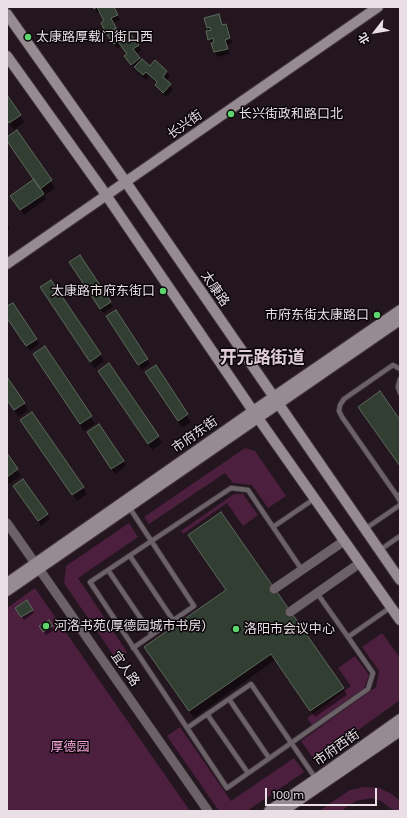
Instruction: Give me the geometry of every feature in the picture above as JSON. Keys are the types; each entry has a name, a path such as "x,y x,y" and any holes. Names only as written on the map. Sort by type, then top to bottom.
{"main road":[{"name":"长兴街","path":"124,179 366,7"},
{"name":"长兴街","path":"7,255 124,179 378,7"},
{"name":"太康路","path":"7,14 124,179 275,401 400,580"},
{"path":"7,56 104,192 255,415 400,620"},
{"name":"长兴街","path":"7,264 104,192"},
{"name":"市府东街","path":"7,583 35,567 127,504 275,401 400,310"},
{"name":"市府东街","path":"275,401 400,320"},
{"name":"市府东街","path":"7,591 35,567"},
{"name":"市府西街","path":"283,811 400,719"},
{"name":"市府西街","path":"269,811 400,731"}],"street":[{"name":"宜人路","path":"7,523 35,567 200,811"},
{"name":"宜人路","path":"7,531 35,567 208,811"},
{"path":"274,589 344,541"},
{"path":"290,612 360,563"}],"lane":[{"path":"400,369 393,365 344,399 340,405 339,411 398,495 400,501"},
{"path":"400,379 398,387 400,393"},
{"path":"302,570 248,490 231,488 90,582 227,788 368,689 373,673 317,593"},
{"path":"273,527 314,498"},
{"path":"127,504 194,606 133,648"},
{"path":"364,530 400,505"},
{"path":"379,551 400,536"},
{"path":"130,556 173,620"},
{"path":"108,570 152,635"},
{"path":"348,637 391,607"},
{"path":"187,728 251,684 318,782"},
{"path":"229,699 269,758"},
{"path":"207,714 248,773"}],"green space":[{"path":"245,448 255,451 286,496 268,508 252,485 233,483 225,473 149,524 144,517"},
{"path":"234,494 243,494 258,515 243,526 227,503 183,534 181,531"},
{"path":"129,523 138,537 78,578 127,652 116,659 64,583 66,566"},
{"name":"厚德园","path":"35,588 190,811 7,811 7,608"},
{"path":"382,633 400,658 400,700 315,761 301,741 376,687 379,671 362,647"},
{"path":"355,656 369,675 364,688 312,725 307,718 351,686 338,668"},
{"path":"180,727 231,801 294,758 304,772 247,811 219,811 167,736"},
{"path":"364,787 379,788 392,794 400,801 400,811 394,811 381,801 371,798 356,801 341,811 319,811 350,790"}],"building":[{"path":"97,7 114,7 118,15 111,18 116,28 106,33 101,23 104,21"},
{"path":"219,14 222,25 226,24 230,38 225,40 228,49 214,52 211,43 214,42 213,38 208,40 206,31 211,30 210,27 207,28 204,18"},
{"path":"116,28 123,36 129,32 139,45 133,49 140,58 131,65 124,56 127,54 118,42 114,44 107,35"},
{"path":"142,59 150,66 155,60 167,71 163,77 171,84 163,93 155,85 157,82 146,72 143,75 134,67"},
{"path":"7,95 21,115 9,123 7,120"},
{"path":"17,130 52,180 40,189 7,141 7,137"},
{"path":"34,179 44,194 20,210 10,196"},
{"path":"80,255 111,302 100,309 69,262"},
{"path":"51,280 101,354 90,362 40,287"},
{"path":"13,303 37,339 26,346 7,318 7,306"},
{"path":"116,310 148,359 138,365 106,316"},
{"path":"45,346 92,416 80,424 33,354"},
{"path":"109,363 159,436 148,444 98,371"},
{"path":"156,365 188,414 178,421 145,372"},
{"path":"7,377 25,403 14,410 7,400"},
{"path":"380,391 400,420 400,466 358,407"},
{"path":"32,412 84,487 72,495 20,420"},
{"path":"99,424 124,461 111,469 87,432"},
{"path":"7,453 18,469 7,477"},
{"path":"23,479 48,514 38,521 13,486"},
{"name":"洛阳市会议中心","path":"221,512 344,688 310,711 271,654 189,711 144,647 226,590 188,535"},
{"path":"27,600 33,610 21,617 15,608"},
{"name":"河洛书苑(厚德园城市书房)","path":"49,620 53,626 43,632 39,626"}],"place":[{"name":"太康路厚载门街口西","path":"28,37"},
{"name":"长兴街政和路口北","path":"231,114"},
{"name":"太康路市府东街口","path":"163,291"},
{"name":"市府东街太康路口","path":"377,315"},
{"name":"河洛书苑(厚德园城市书房)","path":"46,626"},
{"name":"洛阳市会议中心","path":"236,629"}],"district":[{"name":"开元路街道","path":"262,358"}]}
